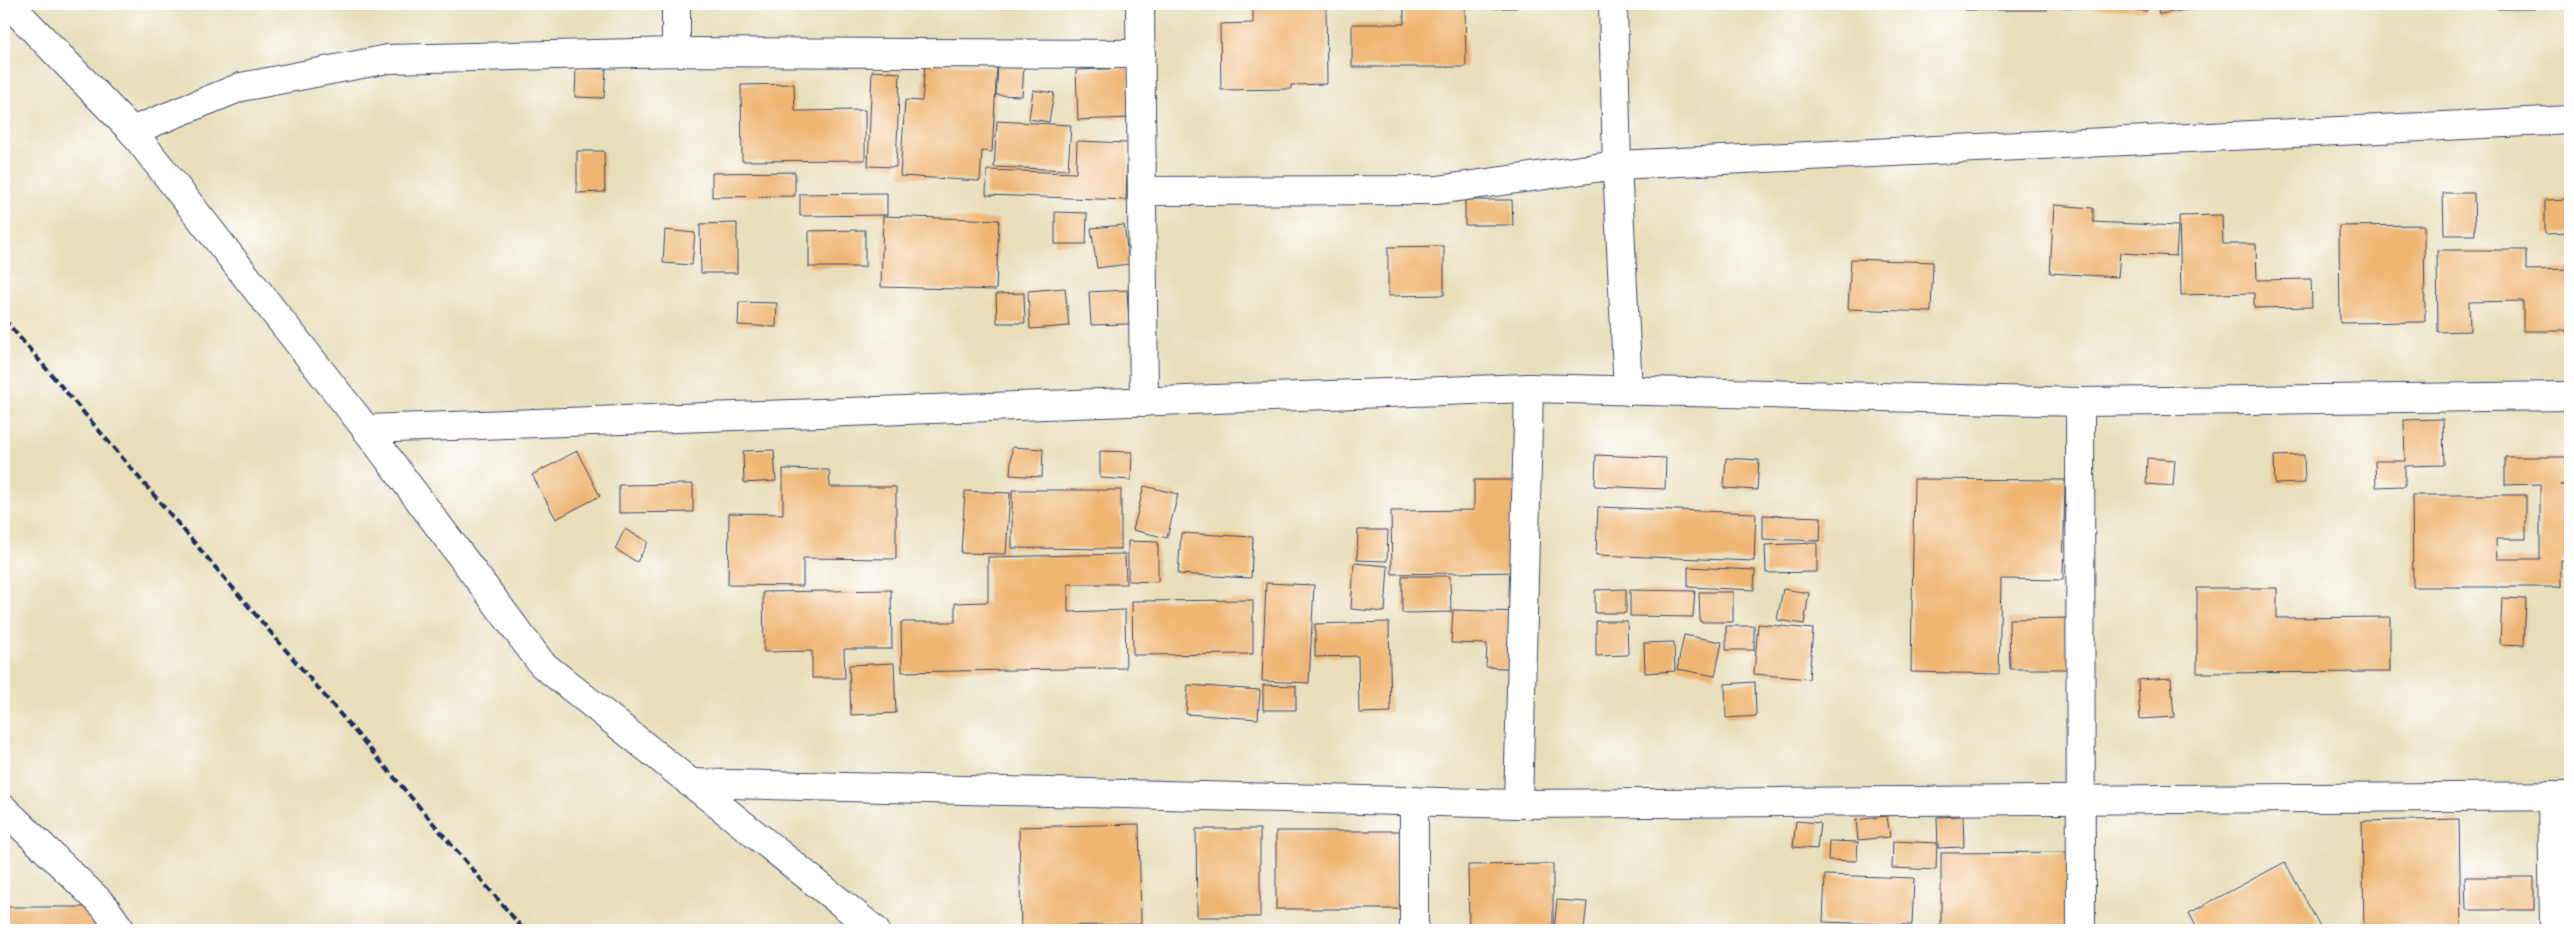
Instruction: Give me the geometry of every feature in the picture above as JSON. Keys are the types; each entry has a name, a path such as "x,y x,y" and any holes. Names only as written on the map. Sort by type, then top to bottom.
{"street":[{"path":"9,4 132,131 366,429 542,664 875,930"},
{"path":"676,4 676,52"},
{"path":"1140,4 1144,402"},
{"path":"1613,4 1617,165 1628,391"},
{"path":"132,131 241,87 388,59 676,52 1141,54"},
{"path":"1142,191 1437,190 1617,165 2570,120"},
{"path":"366,429 1529,388 2080,402 2570,396"},
{"path":"1518,804 1529,388"},
{"path":"2080,402 2080,930"},
{"path":"690,783 1518,804 2081,798 2561,796 2554,930"},
{"path":"1414,801 1414,930"},
{"path":"4,809 104,906 122,930"}],"building":[{"path":"365,4 388,4 388,5 366,8"},
{"path":"1253,4 1326,4 1327,84 1291,85 1291,89 1221,90 1220,24 1253,23"},
{"path":"1404,4 1465,4 1466,67 1352,67 1352,24 1404,24"},
{"path":"1467,4 1516,4 1516,8 1467,8"},
{"path":"1964,4 2047,4 2047,10 1964,10"},
{"path":"2059,4 2147,4 2147,11 2059,7"},
{"path":"2157,4 2214,4 2214,6 2159,14"},
{"path":"2242,4 2277,4 2277,8 2242,6"},
{"path":"2498,4 2534,4 2534,9 2498,9"},
{"path":"925,63 997,68 992,152 982,151 980,181 900,176 905,100 922,101"},
{"path":"998,66 1024,67 1022,96 996,95"},
{"path":"576,68 606,69 604,98 575,97"},
{"path":"1128,68 1130,118 1078,120 1076,70"},
{"path":"872,71 900,73 896,167 868,166"},
{"path":"794,84 795,111 865,110 865,160 742,161 741,85"},
{"path":"1033,90 1054,93 1049,122 1029,119"},
{"path":"997,121 1071,125 1068,170 994,167"},
{"path":"1077,141 1128,143 1126,200 986,195 987,170 1076,173"},
{"path":"577,151 604,151 605,192 577,193"},
{"path":"795,172 795,196 712,197 712,173"},
{"path":"887,193 887,215 800,216 800,194"},
{"path":"2443,193 2474,193 2475,235 2444,235"},
{"path":"2570,199 2570,233 2545,234 2545,200"},
{"path":"1465,200 1512,200 1513,225 1465,225"},
{"path":"2054,205 2093,208 2093,222 2178,226 2176,256 2120,253 2118,277 2050,273"},
{"path":"1055,212 1087,213 1086,244 1055,244"},
{"path":"2222,215 2223,244 2256,244 2257,280 2311,279 2312,307 2254,308 2254,293 2181,295 2179,216"},
{"path":"883,216 999,220 996,290 881,287"},
{"path":"737,223 737,273 701,273 700,224"},
{"path":"1124,225 1129,264 1097,268 1091,228"},
{"path":"2424,225 2425,322 2340,323 2339,226"},
{"path":"665,230 695,233 692,265 663,263"},
{"path":"865,230 865,267 809,267 809,231"},
{"path":"1444,246 1444,295 1388,296 1388,247"},
{"path":"2437,250 2526,250 2526,270 2570,269 2570,331 2523,331 2523,301 2469,302 2470,331 2438,332"},
{"path":"1851,259 1933,262 1931,312 1848,309"},
{"path":"1065,288 1069,326 1030,329 1028,291"},
{"path":"1127,290 1129,324 1091,325 1089,292"},
{"path":"1024,293 1025,323 997,323 996,294"},
{"path":"739,302 777,303 776,327 738,325"},
{"path":"2443,419 2444,465 2405,466 2405,486 2376,487 2375,461 2405,461 2404,420"},
{"path":"1012,447 1043,449 1042,477 1010,475"},
{"path":"774,450 776,481 744,483 743,451"},
{"path":"577,451 600,496 556,519 532,475"},
{"path":"1100,451 1132,452 1131,480 1100,478"},
{"path":"1596,455 1666,458 1665,489 1595,486"},
{"path":"2304,455 2305,483 2275,484 2274,456"},
{"path":"2505,457 2566,457 2567,484 2560,485 2568,485 2570,560 2561,560 2561,587 2413,587 2412,495 2526,495 2526,539 2496,539 2497,559 2540,559 2540,484 2505,485"},
{"path":"1726,458 1759,460 1757,490 1724,488"},
{"path":"2147,458 2175,460 2173,486 2146,484"},
{"path":"783,469 829,470 830,487 896,487 896,559 803,558 803,586 728,585 729,513 783,514"},
{"path":"1914,479 2065,480 2063,580 2001,579 1999,674 1911,672"},
{"path":"1474,480 1519,480 1520,572 1392,574 1391,511 1474,510"},
{"path":"693,484 693,512 619,513 619,485"},
{"path":"1144,486 1178,494 1167,538 1133,530"},
{"path":"1012,490 1121,490 1121,549 1012,548"},
{"path":"965,491 1010,493 1006,554 961,553"},
{"path":"1598,507 1756,513 1754,561 1596,555"},
{"path":"1763,515 1821,517 1820,541 1763,539"},
{"path":"625,529 648,542 637,562 615,549"},
{"path":"1358,530 1388,530 1387,561 1357,560"},
{"path":"1181,533 1253,537 1251,578 1178,574"},
{"path":"1128,541 1158,542 1158,582 1128,581"},
{"path":"1817,543 1817,572 1766,573 1765,545"},
{"path":"1125,554 1126,584 1068,584 1068,612 1125,610 1126,668 902,672 901,622 955,622 955,603 988,602 988,557"},
{"path":"1354,563 1388,566 1385,612 1351,609"},
{"path":"1688,567 1755,570 1754,590 1688,587"},
{"path":"1402,576 1450,576 1451,612 1402,613"},
{"path":"1266,583 1314,585 1309,683 1262,681"},
{"path":"2197,588 2277,588 2277,618 2390,617 2390,672 2197,673"},
{"path":"1626,589 1626,613 1595,613 1595,590"},
{"path":"1783,589 1809,593 1804,624 1777,620"},
{"path":"891,590 892,649 844,649 845,678 812,678 812,651 764,652 763,592"},
{"path":"1630,590 1695,591 1693,617 1630,616"},
{"path":"1699,592 1733,592 1733,622 1700,622"},
{"path":"2502,598 2526,599 2524,645 2500,644"},
{"path":"1253,600 1253,654 1133,655 1132,601"},
{"path":"1453,610 1523,612 1520,669 1486,667 1487,644 1451,643"},
{"path":"2073,618 2073,669 2010,669 2009,619"},
{"path":"1596,621 1627,621 1628,655 1596,656"},
{"path":"1389,622 1391,712 1359,713 1358,656 1315,657 1315,624"},
{"path":"1758,624 1813,629 1809,679 1754,674"},
{"path":"1726,626 1754,626 1754,650 1726,650"},
{"path":"1684,635 1722,642 1715,676 1677,669"},
{"path":"1674,642 1675,671 1645,673 1644,643"},
{"path":"894,663 896,713 851,715 849,665"},
{"path":"2171,678 2174,717 2140,719 2138,680"},
{"path":"1755,682 1756,716 1726,718 1725,684"},
{"path":"1188,685 1260,690 1258,719 1186,714"},
{"path":"1263,685 1296,686 1296,710 1263,710"},
{"path":"1887,816 1890,837 1858,840 1856,820"},
{"path":"1963,816 1964,847 1938,848 1937,817"},
{"path":"2459,819 2461,930 2364,930 2362,821"},
{"path":"1796,821 1820,823 1817,849 1793,847"},
{"path":"1139,824 1141,924 1065,926 1065,930 1021,930 1019,827"},
{"path":"1196,829 1260,829 1260,917 1197,917"},
{"path":"1276,831 1402,831 1402,909 1276,909"},
{"path":"1829,841 1858,842 1857,861 1828,860"},
{"path":"1893,841 1937,843 1936,870 1892,868"},
{"path":"2074,852 2074,930 1941,930 1941,853"},
{"path":"2285,862 2322,930 2198,930 2189,913"},
{"path":"1553,864 1553,928 1469,928 1468,865"},
{"path":"1825,875 1914,878 1912,925 1823,922"},
{"path":"2465,877 2534,877 2534,910 2466,910"},
{"path":"1557,900 1587,902 1584,930 1554,930"},
{"path":"4,907 104,907 104,930 4,930"},
{"path":"1343,926 1343,930 1237,930 1237,927"}],"railway":[{"path":"4,319 524,930"}]}
